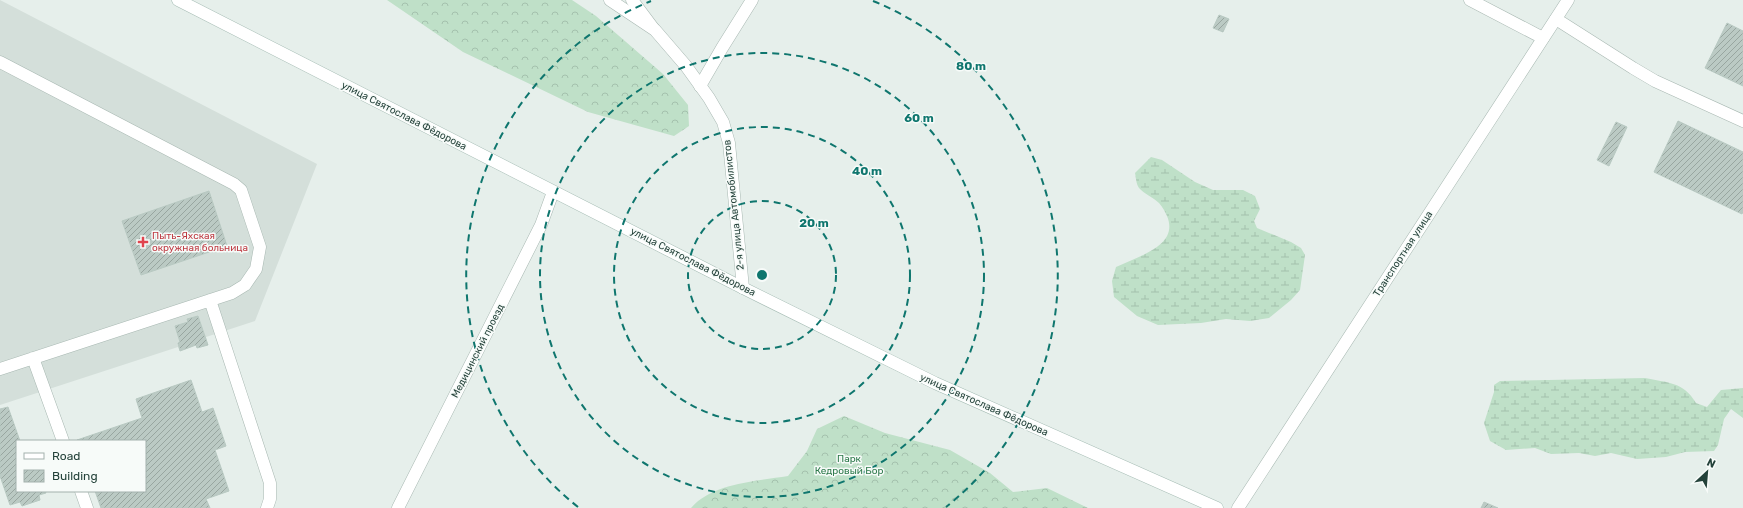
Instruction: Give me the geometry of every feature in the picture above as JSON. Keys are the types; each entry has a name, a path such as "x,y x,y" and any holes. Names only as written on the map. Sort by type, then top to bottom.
{"street":[{"name":"улица Святослава Фёдорова","path":"178,0 553,192 934,383 1216,508"},
{"name":"2-я улица Автомобилистов","path":"610,0 655,30 686,66 723,122 729,143 743,288"},
{"path":"632,0 655,30"},
{"path":"700,86 752,0"},
{"path":"1470,0 1544,38"},
{"name":"Транспортная улица","path":"1238,508 1568,0"},
{"path":"1556,20 1656,81 1743,121"},
{"path":"0,62 234,184 241,190 260,247 256,269 246,285 232,293 0,369"},
{"name":"Медицинский проезд","path":"398,508 541,225 553,192"},
{"path":"210,300 270,484 270,499 267,508"},
{"path":"33,358 63,440"},
{"path":"81,492 87,508"}],"shaded area":[{"name":"Пыть-Яхская окружная больница","path":"0,0 317,164 255,321 206,337 208,345 197,348 196,345 180,351 178,347 0,405"}],"green space":[{"path":"387,0 572,0 596,16 663,74 688,105 689,126 674,136 588,112 463,52"},
{"path":"1151,157 1162,160 1195,182 1213,190 1243,190 1255,196 1260,209 1254,221 1257,228 1291,242 1301,248 1305,255 1300,290 1291,300 1269,318 1250,321 1226,319 1201,323 1158,325 1137,316 1114,297 1112,281 1116,267 1139,257 1160,245 1166,237 1169,228 1167,216 1159,203 1141,190 1137,183 1135,173"},
{"path":"1645,378 1674,384 1686,391 1696,403 1707,407 1721,390 1743,388 1743,418 1731,409 1724,419 1718,445 1714,451 1685,452 1666,457 1637,459 1611,453 1595,456 1579,453 1551,454 1535,448 1506,450 1490,441 1484,423 1494,392 1494,385 1500,381"},
{"name":"Парк Кедровый Бор","path":"844,416 885,433 950,450 990,473 1013,492 1047,488 1088,508 691,508 711,493 723,488 736,484 788,476 807,451 817,429"}],"building":[{"path":"1219,15 1229,19 1223,32 1213,28"},
{"path":"1727,23 1743,31 1743,86 1705,68"},
{"path":"1678,121 1743,152 1742,214 1654,172"},
{"path":"1616,122 1627,127 1609,166 1597,160"},
{"path":"209,191 227,246 141,275 122,221"},
{"path":"198,316 208,345 197,348 196,345 180,351 178,343 180,342 175,326 188,322 187,319"},
{"path":"191,380 202,412 213,408 226,446 215,450 229,491 206,499 210,508 101,508 95,492 146,492 146,440 77,440 142,418 136,399"},
{"path":"8,407 20,440 16,440 16,492 46,493 39,495 40,500 22,506 20,502 10,505 0,476 0,409"},
{"path":"1484,502 1498,508 1481,508"}],"place":[{"name":"Пыть-Яхская окружная больница","path":"143,242"}]}
